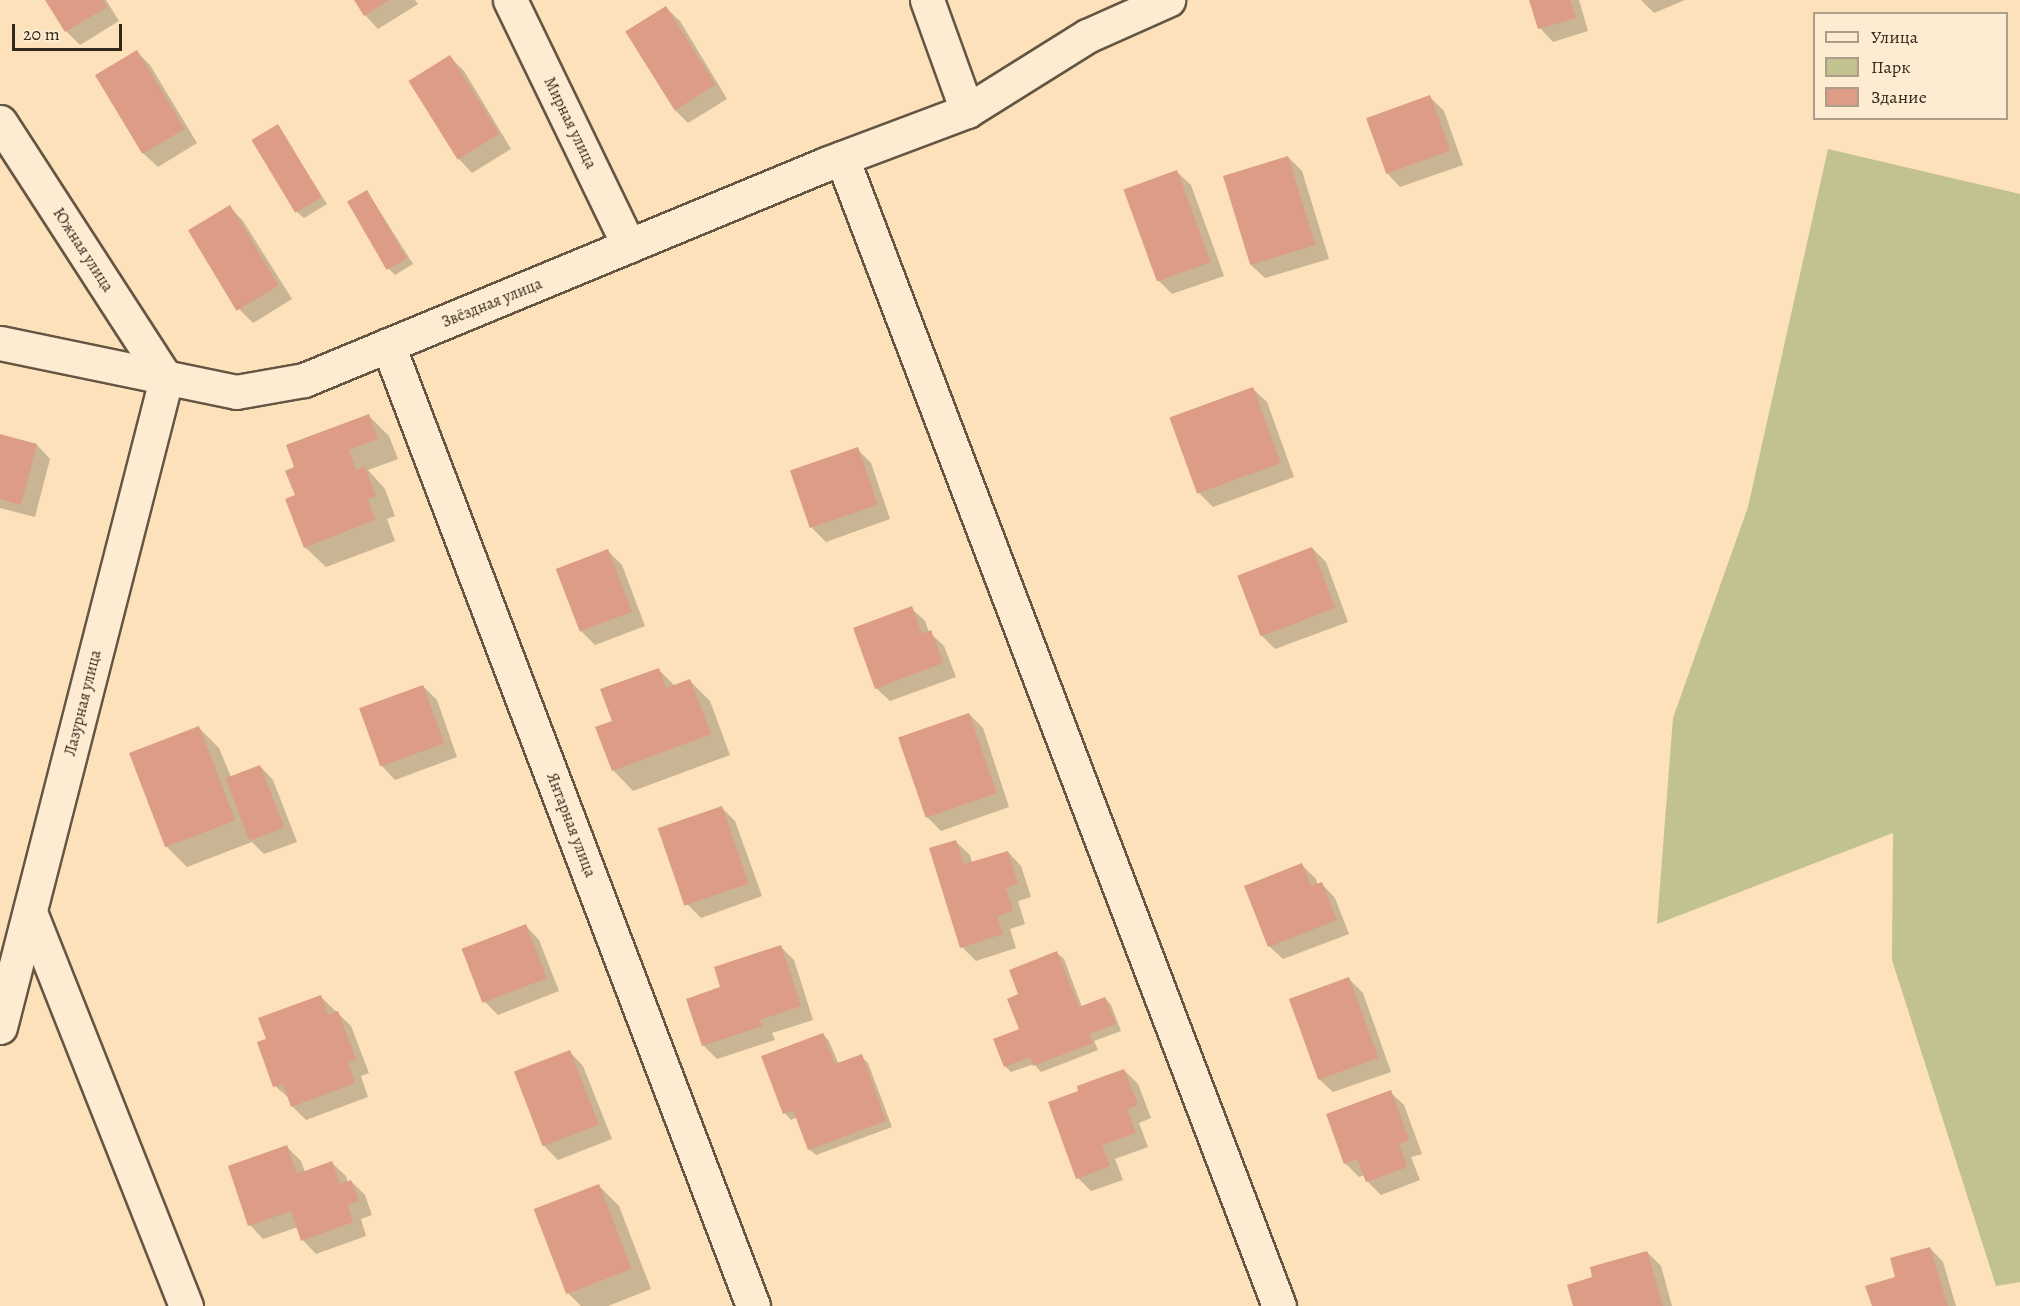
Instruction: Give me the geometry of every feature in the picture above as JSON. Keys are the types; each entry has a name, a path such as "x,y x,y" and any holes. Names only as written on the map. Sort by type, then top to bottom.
{"street":[{"name":"Мирная улица","path":"510,0 629,246"},
{"path":"927,0 967,111"},
{"name":"Звёздная улица","path":"0,343 236,392 304,380 842,158 967,111 1088,36 1168,0"},
{"name":"Южная улица","path":"0,122 166,379"},
{"path":"842,158 1279,1306"},
{"name":"Янтарная улица","path":"388,345 753,1306"},
{"name":"Лазурная улица","path":"0,1027 166,379"},
{"path":"30,912 186,1306"}],"green space":[{"path":"1828,149 2020,194 2020,1282 1996,1286 1892,960 1893,833 1657,924 1673,718 1748,507"}],"building":[{"path":"45,0 103,0 107,7 65,32"},
{"path":"354,0 389,0 364,16"},
{"path":"1529,0 1570,0 1576,18 1538,29"},
{"path":"666,6 715,85 675,110 625,31"},
{"path":"137,50 184,129 142,154 95,75"},
{"path":"450,55 499,134 458,160 408,81"},
{"path":"1430,95 1450,150 1386,174 1366,118"},
{"path":"278,124 322,197 295,213 251,140"},
{"path":"1288,156 1315,245 1250,265 1223,176"},
{"path":"1177,170 1211,262 1157,282 1123,189"},
{"path":"367,190 406,258 387,270 347,202"},
{"path":"230,205 278,286 236,311 188,230"},
{"path":"1253,387 1281,463 1197,494 1169,417"},
{"path":"369,414 378,439 349,450 356,470 365,467 376,496 368,499 375,520 304,548 285,499 295,495 285,471 294,467 286,445"},
{"path":"0,434 37,444 21,505 0,499"},
{"path":"858,447 878,505 810,528 790,470"},
{"path":"1312,547 1335,608 1261,636 1237,576"},
{"path":"608,549 632,612 580,632 556,569"},
{"path":"912,606 922,634 931,630 943,663 875,689 853,628"},
{"path":"659,668 666,688 690,679 711,734 612,771 595,727 612,721 600,689"},
{"path":"423,685 444,743 380,767 359,708"},
{"path":"969,713 997,793 926,818 898,737"},
{"path":"199,726 235,820 165,847 129,753"},
{"path":"260,765 284,828 249,841 225,778"},
{"path":"722,806 749,884 684,906 658,828"},
{"path":"956,840 964,864 1008,851 1018,884 1006,888 1013,911 997,916 1003,934 960,948 929,848"},
{"path":"1302,863 1311,886 1322,882 1337,920 1268,947 1244,886"},
{"path":"526,924 547,978 482,1003 462,949"},
{"path":"781,945 801,1006 760,1020 762,1026 702,1046 686,999 720,987 714,967"},
{"path":"1057,951 1079,1007 1105,997 1116,1024 1089,1034 1093,1043 1033,1066 1030,1057 1004,1067 993,1039 1019,1029 1007,999 1018,994 1009,970"},
{"path":"1349,977 1378,1058 1318,1080 1289,999"},
{"path":"321,995 328,1015 338,1011 356,1059 348,1062 355,1083 291,1107 283,1084 273,1087 257,1042 266,1039 258,1018"},
{"path":"823,1033 835,1064 862,1054 886,1121 808,1150 793,1110 783,1114 761,1056"},
{"path":"570,1050 599,1125 543,1146 514,1072"},
{"path":"1124,1069 1138,1105 1127,1109 1136,1133 1102,1145 1110,1166 1076,1179 1048,1102 1078,1091 1077,1086"},
{"path":"1391,1090 1409,1140 1399,1144 1407,1167 1366,1182 1357,1159 1344,1164 1326,1114"},
{"path":"287,1145 297,1174 332,1161 340,1184 351,1180 359,1201 348,1205 353,1222 301,1241 291,1211 248,1226 228,1166"},
{"path":"599,1184 632,1269 566,1294 534,1209"},
{"path":"1930,1247 1948,1306 1872,1306 1865,1286 1895,1277 1890,1258"},
{"path":"1647,1251 1663,1306 1573,1306 1567,1285 1592,1277 1590,1267"}]}
